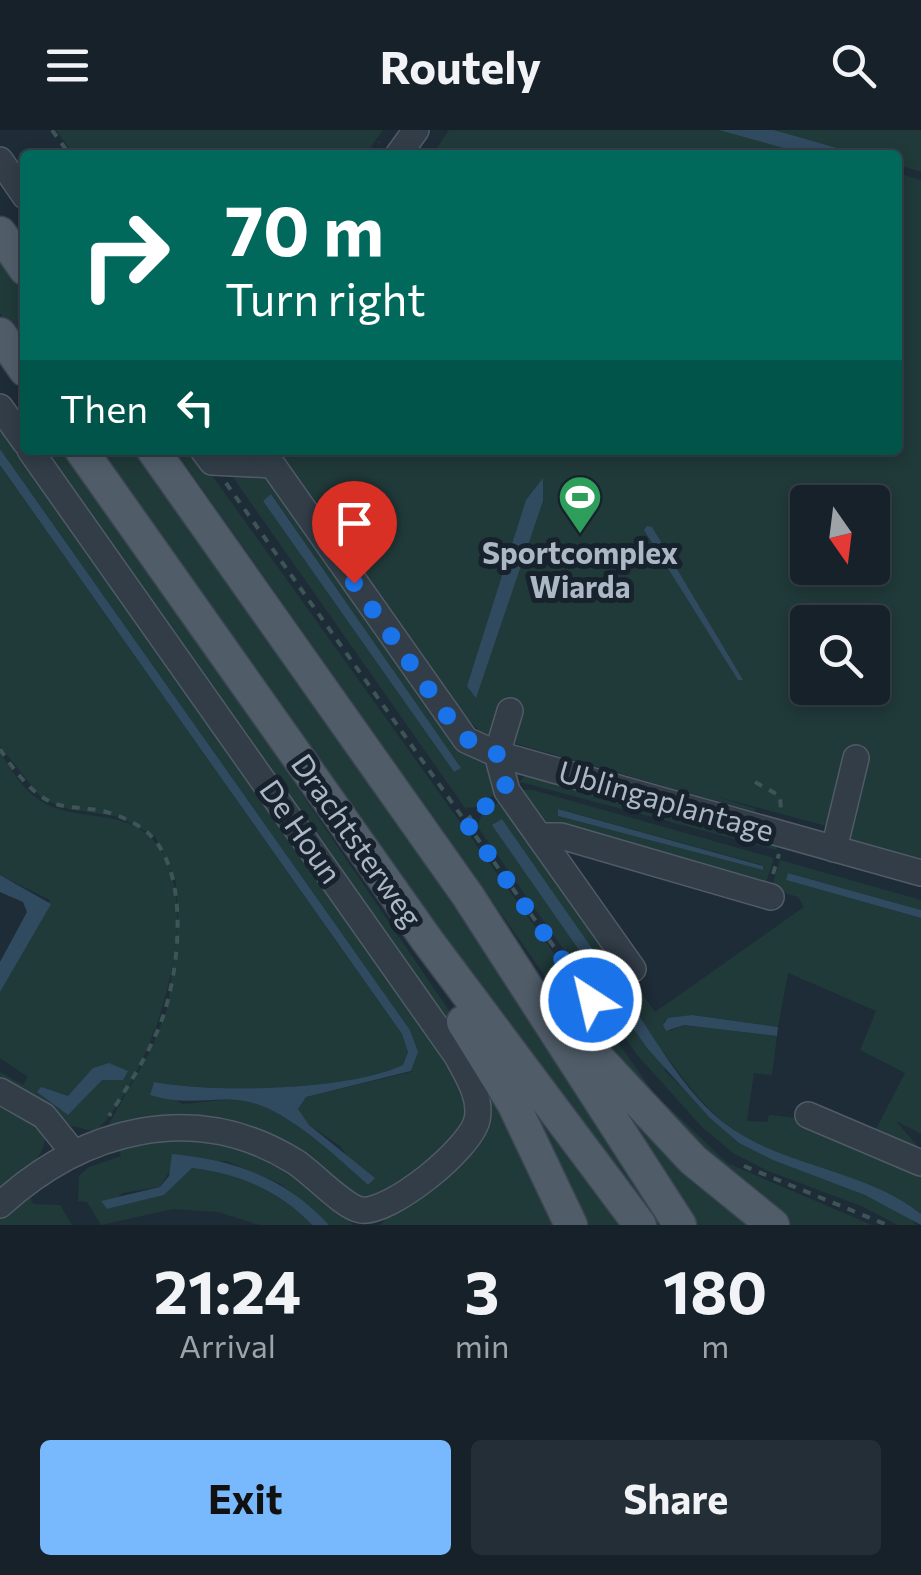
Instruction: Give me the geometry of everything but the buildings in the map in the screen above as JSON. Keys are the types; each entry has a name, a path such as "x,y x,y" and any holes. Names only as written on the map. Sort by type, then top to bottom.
{"main road":[{"path":"0,234 20,262"},
{"path":"0,334 20,363"},
{"name":"Drachtsterweg","path":"85,455 426,940 640,1225"},
{"name":"Drachtsterweg","path":"157,455 468,896 680,1225"},
{"path":"468,896 499,926 578,1037 626,1093 693,1160 774,1225"},
{"path":"426,940 454,1008 514,1104 571,1225"}],"street":[{"path":"0,160 20,189"},
{"path":"0,407 20,435"},
{"name":"De Houn","path":"33,455 471,1081 477,1118 470,1136 456,1154 386,1203 365,1211 351,1207 291,1158 230,1135 174,1128 99,1139"},
{"path":"208,456 267,457"},
{"name":"Ublingaplantage","path":"267,457 457,730 478,748 921,874"},
{"path":"510,711 497,754 507,791 633,970"},
{"path":"834,849 856,758"},
{"path":"539,836 561,836 771,897"},
{"path":"0,1091 44,1116 73,1152"},
{"path":"808,1114 921,1164"},
{"path":"0,1205 51,1162 99,1139"}],"path":[{"path":"208,456 622,1043"},
{"path":"0,749 41,800 138,826 163,852 174,882 177,921 166,1006 150,1049 99,1139"},
{"path":"465,821 507,791"},
{"path":"778,855 796,860"},
{"path":"741,1164 887,1225"}],"green space":[{"path":"56,130 383,130 369,150 70,150"},
{"path":"449,130 747,130 817,150 435,150"},
{"path":"774,130 921,130 921,172 902,166 902,150 844,150"},
{"name":"Sportcomplex Wiarda","path":"902,174 921,180 921,859 844,837 845,831 718,797 756,809 755,812 482,734 461,711 282,455 902,455"},
{"path":"0,255 20,283 20,342 0,313"},
{"path":"0,417 20,445 20,455 27,455 451,1059 471,1117 418,1174 369,1199 355,1197 295,1151 106,1129 151,1050 168,1006 178,922 176,882 155,836 119,817 68,809 42,799 0,746 0,465 402,1034 408,1052 404,1065 379,1074 316,1085 211,1088 154,1082 182,1104 238,1100 261,1105 310,1135 368,1185 340,1146 309,1125 297,1109 306,1097 411,1072 417,1052 410,1030 0,449"},
{"path":"41,455 71,455 465,1034 564,1225 380,1225 489,1113"},
{"path":"100,455 140,455 495,963 667,1225 655,1225 485,999"},
{"path":"179,455 198,455 654,1093 727,1163 872,1225 782,1225 592,1043"},
{"path":"230,473 272,478 484,763 498,792 477,807 465,808","holes":["272,495 460,767 454,772 263,501"]},
{"path":"0,752 21,784 38,799 65,811 110,818 139,828 151,838 169,866 177,903 167,989 154,1033 136,1073 95,1132 69,1125 0,1084 0,1072 23,1085 28,1077 0,1058 0,992 50,900 0,875"},
{"path":"525,775 778,843 776,850 520,782"},
{"path":"519,790 533,790 774,858 765,887 545,825","holes":["559,809 762,865 763,870 558,816"]},
{"path":"503,799 655,1012 804,907 798,897 771,889 780,860 921,900 921,910 789,873 786,880 921,918 921,1134 896,1121 921,1150 873,1135 905,1073 860,1050 876,1011 788,973 778,1027 692,1015 663,1022 670,1031 684,1025 777,1036 772,1075 754,1073 747,1121 767,1122 769,1115 797,1118 921,1167 921,1214 875,1188 774,1153 751,1141 710,1110 662,1050 665,1071 739,1143 902,1212 917,1225 898,1225 861,1206 768,1171 733,1153 702,1127 638,1056 477,826 482,814"},
{"path":"513,1072 628,1225 578,1225"},
{"path":"604,1076 764,1225 693,1225"},
{"path":"0,1096 37,1122 44,1133 44,1144 30,1167 0,1196"},
{"path":"191,1136 238,1150 299,1177 353,1225 329,1225 281,1184 226,1161 171,1168 160,1187 122,1193 107,1209 164,1195 192,1168 226,1175 272,1193 312,1225 259,1225 218,1212 173,1209 101,1225 87,1202 78,1201 79,1176 89,1167 121,1156 118,1144"},
{"path":"31,1198 33,1204 60,1205 72,1225 0,1225 0,1216"}],"water":[{"path":"719,130 774,130 844,150 791,150"},
{"path":"0,449 410,1030 418,1052 411,1071 306,1097 298,1109 309,1125 375,1178 368,1185 310,1135 260,1105 150,1095 154,1082 245,1088 349,1080 403,1065 408,1052 402,1034 0,465"},
{"path":"543,478 543,501 476,698 467,686 526,500"},
{"path":"271,494 461,768 454,772 263,501"},
{"path":"652,527 743,680 738,680 644,530"},
{"path":"558,809 763,866 763,870 558,816"},
{"path":"502,819 666,1057 718,1118 756,1143 900,1200 921,1214 921,1225 865,1195 739,1143 710,1118 647,1048 492,825"},
{"path":"788,873 921,910 921,918 786,880"},
{"path":"0,875 51,904 0,992 0,962 27,912 23,902 0,892"},
{"path":"692,1015 778,1027 777,1036 684,1025 666,1031 663,1025 668,1018"},
{"path":"109,1063 128,1071 123,1080 102,1080 68,1115 37,1092 41,1087 68,1096 93,1068"},
{"path":"172,1154 217,1161 258,1174 295,1195 329,1225 312,1225 286,1202 257,1186 192,1168 164,1195 107,1209 101,1201 160,1187 169,1176"}],"place":[{"name":"Sportcomplex Wiarda","path":"580,535"}],"route":[{"path":"354,583 457,730 478,748 497,754 507,791 465,821 591,1000"}]}
